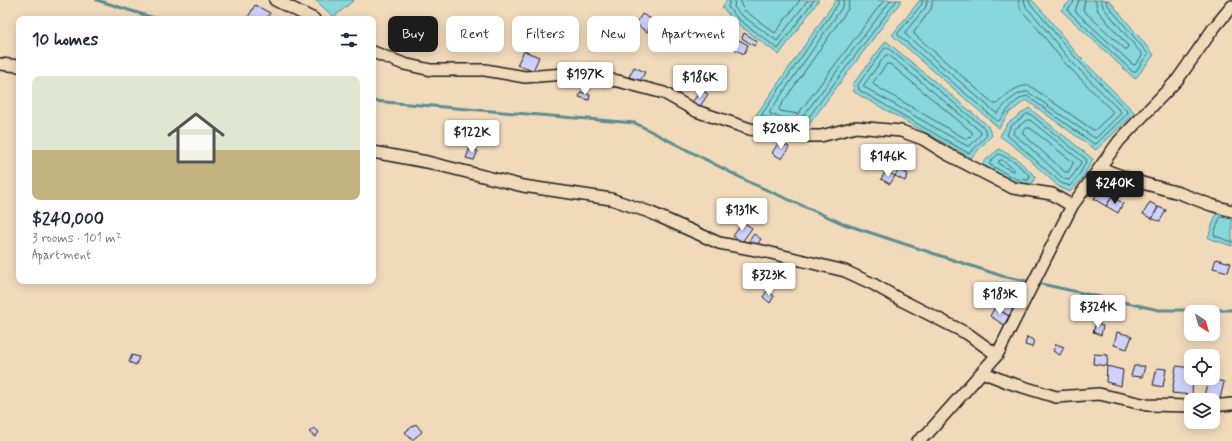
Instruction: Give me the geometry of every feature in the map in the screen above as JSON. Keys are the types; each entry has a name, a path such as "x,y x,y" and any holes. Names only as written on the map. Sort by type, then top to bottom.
{"street":[{"path":"275,0 308,16"},
{"path":"918,441 928,433 997,355 1072,206 1119,141 1178,79 1232,6"},
{"path":"376,53 404,64 431,70 485,70 526,77 565,74 618,81 664,93 696,111 750,129 785,136 821,136 856,127 901,131 923,139 947,154 1013,188 1052,194 1072,206"},
{"path":"0,64 16,66"},
{"path":"376,153 427,162 523,186 611,199 649,212 719,243 767,252 845,271 874,284 901,300 968,334 997,355"},
{"path":"1100,168 1135,181 1179,193 1232,211"},
{"path":"982,372 1007,382 1056,397 1099,394 1146,404 1184,406"},
{"path":"1220,405 1232,404"}],"water":[{"path":"315,0 354,0 335,16 333,16"},
{"path":"727,0 819,0 779,55 739,25 739,16 730,16 722,7"},
{"path":"836,0 902,0 804,131 781,127 754,118"},
{"path":"920,0 1032,0 1076,53 1135,113 1096,150 1026,100 1009,113 999,128 892,35"},
{"path":"1071,0 1109,0 1154,55 1135,79 1061,10"},
{"path":"886,41 987,125 992,135 971,158 854,92 853,84"},
{"path":"1029,108 1093,159 1082,179 1070,192 1059,187 1020,151 1000,136 1007,124"},
{"path":"999,149 1017,159 1036,177 1031,185 1015,183 981,164"},
{"path":"1217,211 1232,216 1232,246 1208,238"}],"building":[{"path":"255,5 270,13 268,16 249,16"},
{"path":"642,14 648,17 647,32 640,27 640,17"},
{"path":"744,33 757,41 754,46 742,38"},
{"path":"739,40 748,45 744,54 739,52"},
{"path":"524,52 539,57 533,71 517,65"},
{"path":"634,67 645,72 639,83 629,77"},
{"path":"701,90 708,94 699,108 691,104"},
{"path":"581,92 590,95 589,100 579,97"},
{"path":"779,142 789,147 782,159 772,153"},
{"path":"470,148 478,151 474,160 466,158"},
{"path":"901,152 910,156 903,171 894,167"},
{"path":"899,169 908,174 905,181 895,176"},
{"path":"886,171 895,176 890,184 881,179"},
{"path":"1099,190 1112,197 1106,206 1094,199"},
{"path":"1112,197 1123,203 1118,213 1106,206"},
{"path":"1150,202 1158,207 1152,219 1143,214"},
{"path":"1158,207 1166,210 1160,221 1152,219"},
{"path":"743,222 752,228 742,242 733,236"},
{"path":"754,234 761,239 754,249 747,244"},
{"path":"1216,259 1231,263 1228,272 1213,268"},
{"path":"767,291 774,296 770,303 763,297"},
{"path":"999,300 1013,309 1009,316 995,307"},
{"path":"995,307 1009,316 1004,325 990,316"},
{"path":"1096,323 1103,326 1101,335 1093,332"},
{"path":"1117,332 1132,336 1127,349 1114,345"},
{"path":"1027,337 1034,340 1032,347 1025,345"},
{"path":"1056,344 1064,347 1060,355 1053,351"},
{"path":"1094,354 1108,355 1107,366 1093,364"},
{"path":"132,355 139,357 136,365 129,362"},
{"path":"1107,366 1123,370 1121,386 1106,382"},
{"path":"1134,366 1145,366 1142,377 1131,376"},
{"path":"1176,366 1184,367 1184,385 1193,385 1192,393 1172,393"},
{"path":"1157,368 1166,369 1163,387 1153,385"},
{"path":"1220,381 1224,382 1220,399 1220,393 1205,393 1207,385 1220,385"},
{"path":"416,424 422,432 412,440 405,432"},
{"path":"314,428 319,432 315,437 309,432"}],"waterway":[{"path":"97,0 148,16"},
{"path":"376,101 635,123 751,183 844,224 1002,276 1031,282"},
{"path":"1037,283 1159,310 1232,310"}]}
